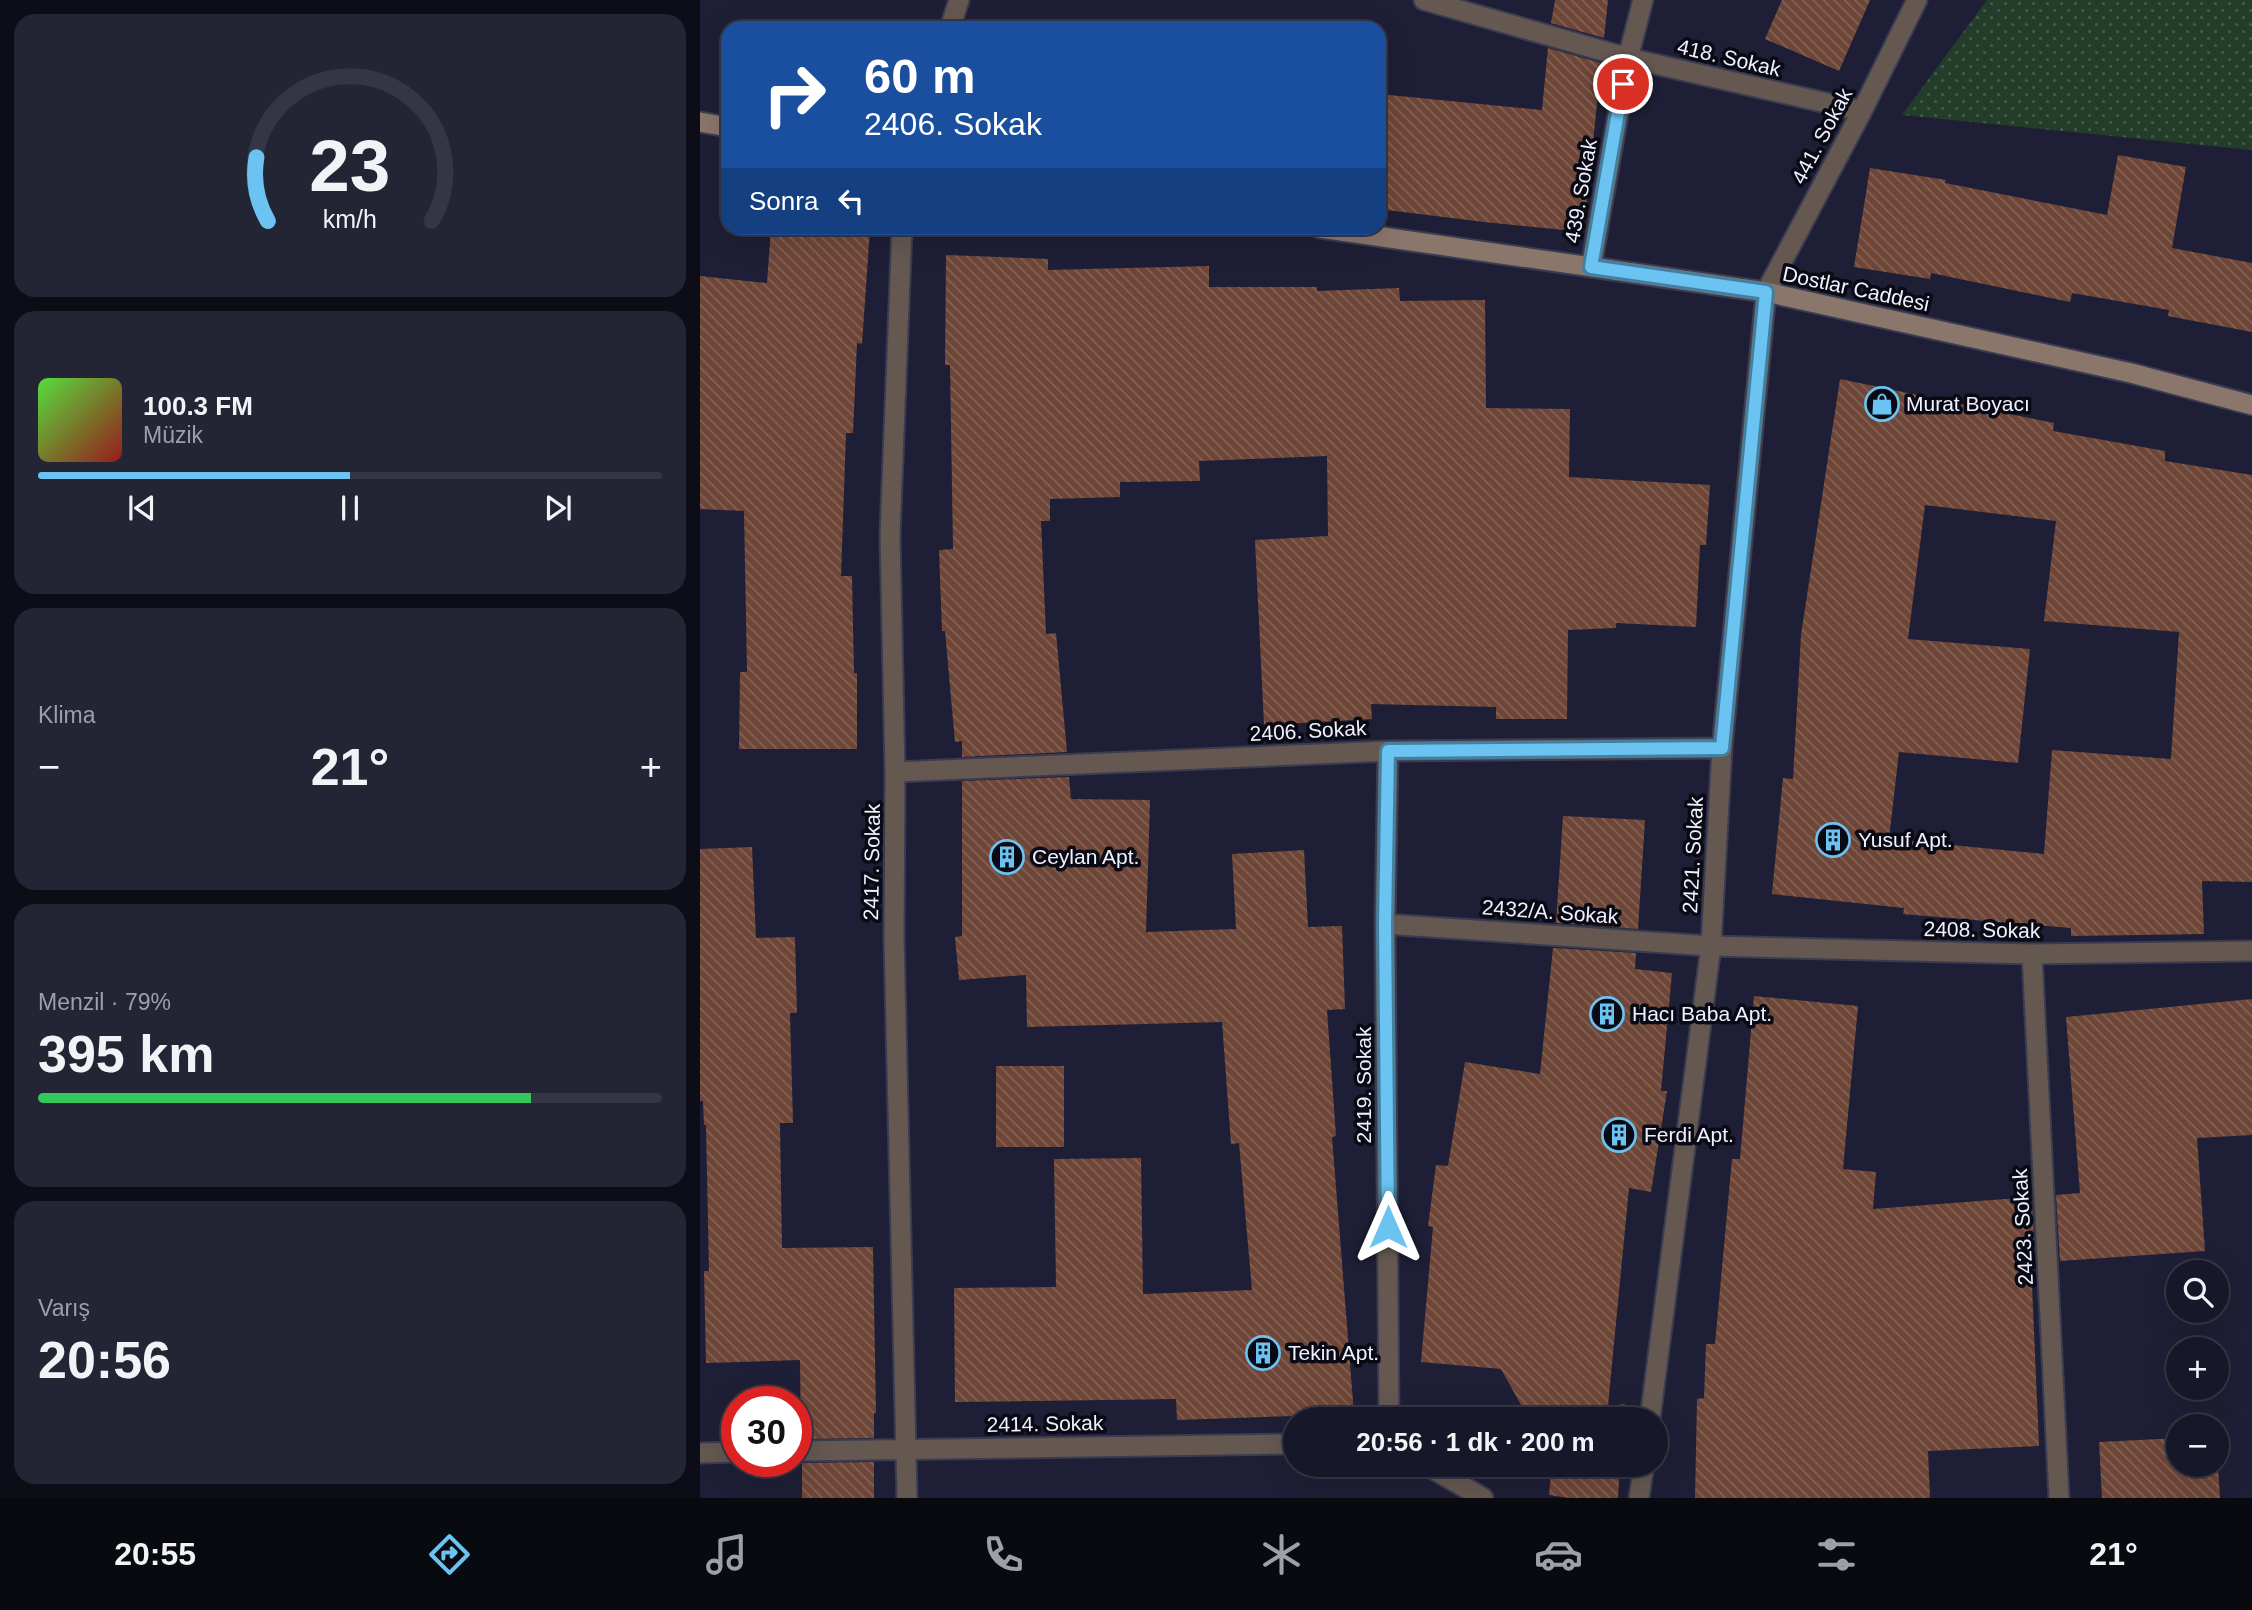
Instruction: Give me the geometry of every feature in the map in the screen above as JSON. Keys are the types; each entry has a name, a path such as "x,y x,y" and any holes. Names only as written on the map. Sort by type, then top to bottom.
{"main road":[{"path":"700,122 721,126"},
{"name":"Dostlar Caddesi","path":"1369,235 1766,292 2131,373 2252,405"}],"street":[{"path":"952,21 959,0"},
{"name":"418. Sokak","path":"1424,0 1628,58 1862,111"},
{"name":"439. Sokak","path":"1591,267 1628,58 1643,0"},
{"name":"441. Sokak","path":"1766,292 1862,111 1917,0"},
{"name":"2417. Sokak","path":"902,235 890,535 895,772 894,938 907,1498"},
{"name":"2421. Sokak","path":"1652,1407 1711,946 1722,748 1766,292"},
{"name":"2406. Sokak","path":"895,772 1388,751 1722,748"},
{"name":"2419. Sokak","path":"1388,751 1385,924 1389,1407"},
{"name":"2432/A. Sokak","path":"1385,924 1711,946"},
{"name":"2408. Sokak","path":"1711,946 2032,954 2252,951"},
{"name":"2423. Sokak","path":"2032,954 2059,1498"},
{"name":"2414. Sokak","path":"812,1451 1283,1444"},
{"path":"700,1453 721,1452"},
{"path":"1447,1477 1483,1498"},
{"path":"1639,1498 1642,1477"}],"green space":[{"path":"1987,0 2252,0 2252,150 1902,115"}],"building":[{"path":"1555,0 1608,0 1604,38 1551,23"},
{"path":"1782,0 1870,0 1839,71 1765,39"},
{"path":"1548,48 1601,63 1584,232 1386,210 1386,95 1542,110"},
{"path":"2118,155 2186,167 2172,248 2252,263 2252,332 2168,316 2169,310 2072,293 2070,302 1931,273 1930,279 1854,267 1870,168 1946,180 1945,183 2107,215"},
{"path":"770,235 870,235 862,344 857,343 853,433 846,433 841,576 852,576 854,673 857,673 857,749 739,749 740,672 747,672 744,511 700,509 700,276 767,283"},
{"path":"946,255 1048,259 1048,270 1209,266 1209,287 1317,287 1317,291 1399,288 1400,301 1485,300 1486,408 1570,409 1569,477 1710,485 1706,545 1700,545 1696,627 1616,623 1616,628 1568,630 1567,719 1496,719 1496,707 1371,704 1372,719 1264,725 1255,540 1328,536 1327,456 1199,461 1200,481 1120,482 1120,497 1050,499 1050,521 1041,521 1046,634 1056,633 1067,752 962,757 962,741 955,742 945,631 942,631 939,550 953,549 950,365 945,365"},
{"path":"1840,379 2054,423 2053,431 2165,451 2165,461 2252,475 2252,882 2202,881 2204,934 2071,936 2071,928 1903,914 1904,908 1772,894 1783,778 1793,779 1801,635","holes":["1925,505 2056,521 2044,621 2179,632 2171,759 2052,750 2044,854 1889,839 1899,752 2018,763 2030,649 1908,639"]},
{"path":"1069,777 1071,799 1150,800 1146,932 1236,929 1232,854 1304,850 1308,927 1342,926 1345,1009 1327,1010 1336,1136 1332,1137 1353,1407 1283,1407 1283,1416 1177,1420 1176,1399 955,1402 954,1288 1056,1287 1054,1159 1141,1158 1143,1294 1252,1290 1239,1143 1231,1144 1222,1022 1027,1027 1026,975 959,980 955,937 962,936 962,781"},
{"path":"1563,816 1645,820 1638,929 1556,923"},
{"path":"752,847 756,938 795,937 797,1013 790,1013 793,1123 780,1123 782,1248 873,1247 876,1413 874,1438 812,1439 812,1386 800,1386 800,1360 706,1363 704,1271 709,1271 706,1125 703,1101 700,1101 700,849"},
{"path":"1553,948 1636,953 1635,969 1672,973 1661,1091 1667,1091 1651,1192 1629,1188 1608,1406 1625,1404 1625,1407 1522,1407 1501,1369 1421,1362 1433,1227 1428,1226 1436,1165 1448,1166 1465,1062 1540,1074"},
{"path":"1754,996 1858,1006 1843,1169 1876,1172 1873,1209 2032,1197 2035,1263 2031,1263 2039,1446 1928,1451 1930,1498 1695,1498 1697,1399 1704,1398 1706,1344 1715,1344 1732,1159 1740,1159"},
{"path":"2252,999 2252,1135 2197,1138 2205,1251 2060,1261 2056,1195 2080,1193 2066,1017"},
{"path":"996,1066 1064,1066 1064,1147 996,1147"},
{"path":"2166,1439 2166,1477 2219,1477 2220,1498 2102,1498 2099,1442"},
{"path":"874,1462 874,1498 802,1498 802,1477 812,1477 812,1463"},
{"path":"1551,1477 1619,1477 1618,1498 1569,1498 1549,1495"}],"place":[{"name":"Murat Boyacı","path":"1882,404"},
{"name":"Yusuf Apt.","path":"1833,840"},
{"name":"Ceylan Apt.","path":"1007,857"},
{"name":"Hacı Baba Apt.","path":"1607,1014"},
{"name":"Ferdi Apt.","path":"1619,1135"},
{"name":"Tekin Apt.","path":"1263,1353"}],"route":[{"path":"1388,1227 1385,924 1388,751 1722,748 1766,292 1591,267 1623,84"}]}
